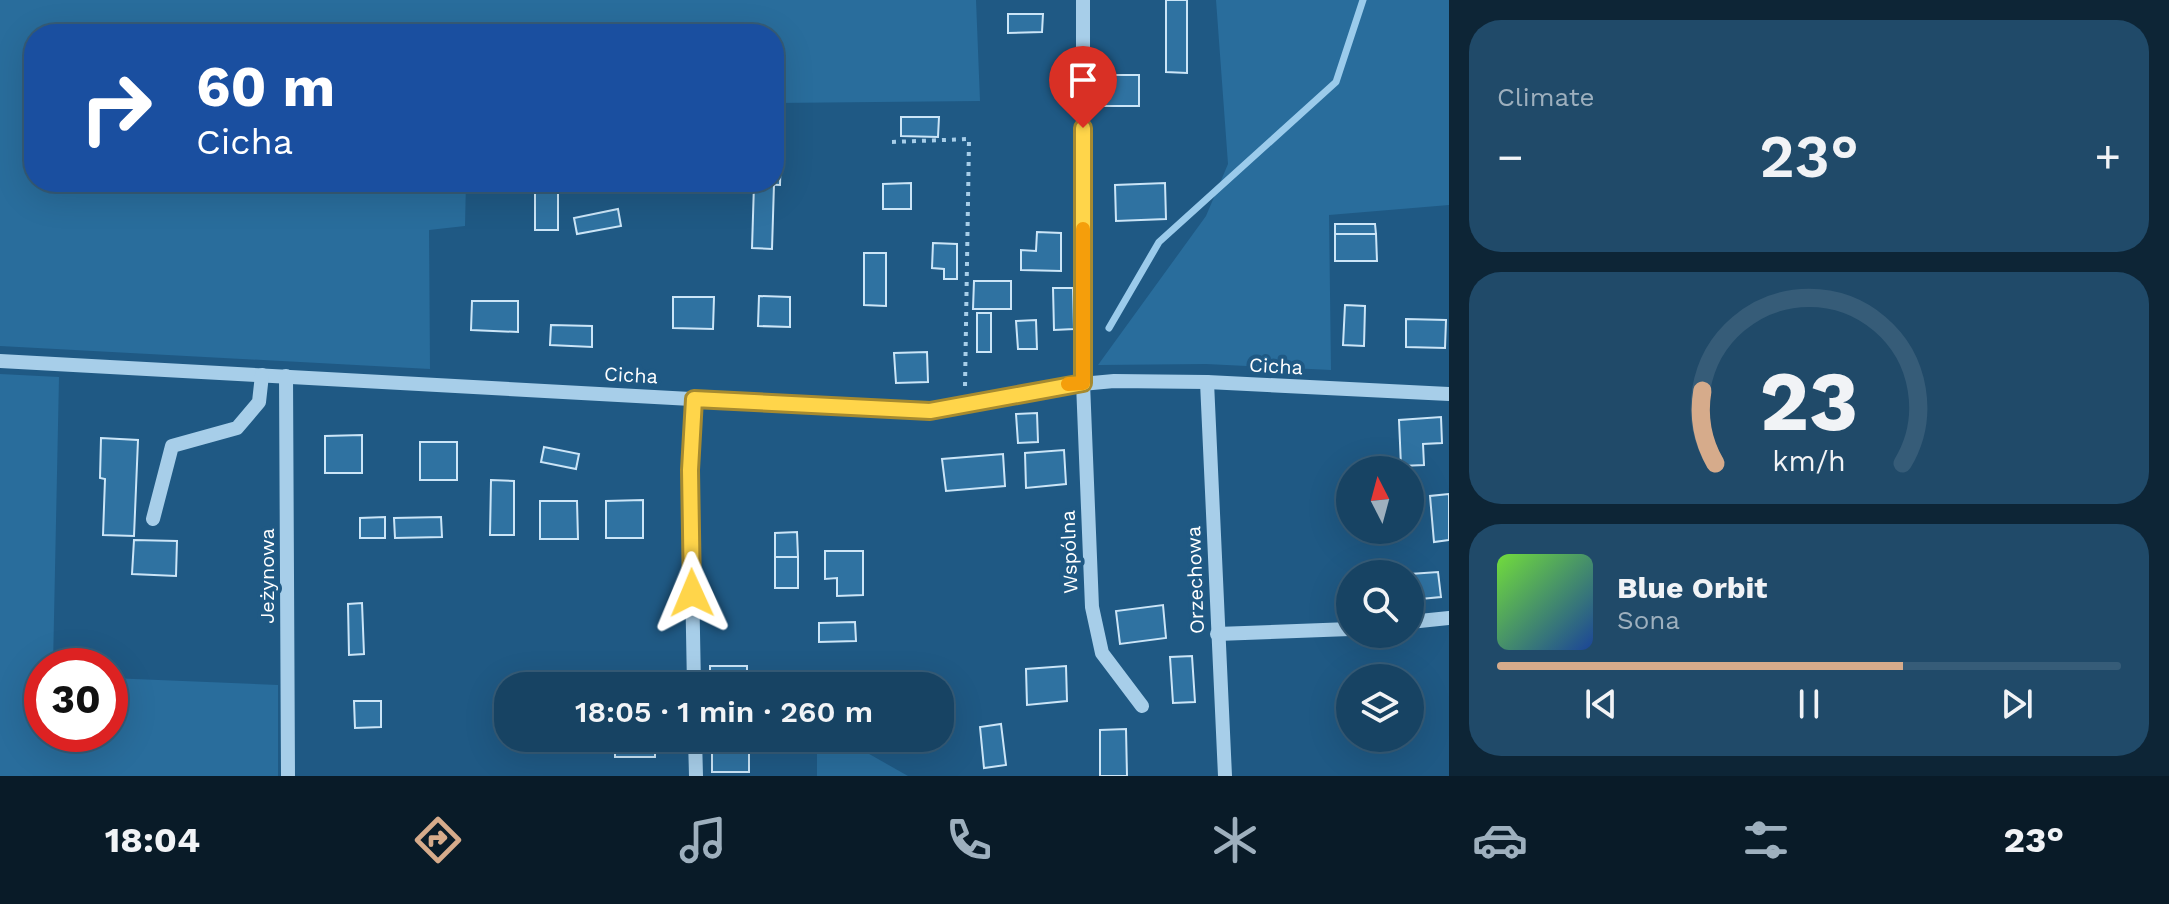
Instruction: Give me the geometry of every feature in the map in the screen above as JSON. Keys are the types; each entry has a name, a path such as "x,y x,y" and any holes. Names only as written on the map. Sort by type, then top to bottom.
{"street":[{"name":"Wspólna","path":"1083,0 1083,383 1092,607 1102,653 1142,706"},
{"name":"Cicha","path":"0,361 917,411 1083,383 1207,382 1449,394"},
{"path":"153,519 172,446 237,428 259,402 262,375"},
{"name":"Jeżynowa","path":"286,376 288,776"},
{"name":"Orzechowa","path":"1207,382 1225,776"},
{"path":"694,399 690,470 694,672"},
{"path":"1424,621 1449,618"},
{"path":"1217,634 1336,630"},
{"path":"695,752 696,776"}],"path":[{"path":"892,142 969,139 965,405"}],"shaded area":[{"path":"0,0 976,0 980,101 784,103 784,24 24,24 24,192 466,192 465,226 429,230 430,369 0,346"},
{"path":"1216,0 1449,0 1449,205 1329,215 1331,370 1206,364 1098,365 1206,216 1228,164"},
{"path":"0,374 59,377 53,648 24,648 24,752 128,752 128,679 278,685 278,776 0,776"},
{"path":"817,752 866,752 908,776 817,776"}],"building":[{"path":"1166,0 1187,0 1187,73 1166,72"},
{"path":"1008,14 1043,14 1042,32 1008,33"},
{"path":"1102,75 1139,75 1139,106 1102,106"},
{"path":"901,117 939,117 938,137 901,136"},
{"path":"911,183 911,209 883,209 883,184"},
{"path":"1165,183 1166,219 1116,221 1115,185"},
{"path":"535,192 558,192 558,230 535,230"},
{"path":"754,192 774,192 772,249 752,248"},
{"path":"618,209 621,226 577,234 574,218"},
{"path":"1335,224 1375,224 1376,234 1335,234"},
{"path":"1037,232 1061,233 1061,271 1021,270 1021,250 1036,251"},
{"path":"1335,234 1376,234 1377,261 1335,261"},
{"path":"933,243 957,244 957,279 944,279 944,269 932,268"},
{"path":"864,253 886,253 886,306 864,305"},
{"path":"974,281 1011,281 1011,309 973,309"},
{"path":"1053,288 1073,288 1074,329 1054,330"},
{"path":"759,296 790,297 790,327 758,326"},
{"path":"673,297 714,297 713,329 673,328"},
{"path":"472,301 518,301 518,332 471,330"},
{"path":"1345,305 1365,306 1364,346 1343,345"},
{"path":"977,313 991,313 991,352 977,352"},
{"path":"1406,319 1446,320 1445,348 1406,347"},
{"path":"1036,320 1037,349 1018,349 1016,321"},
{"path":"551,325 592,326 592,347 550,345"},
{"path":"927,352 928,382 896,383 894,353"},
{"path":"1037,413 1038,442 1018,443 1016,414"},
{"path":"1441,417 1442,443 1423,444 1424,456 1401,456 1399,420"},
{"path":"362,435 362,473 325,473 325,436"},
{"path":"101,438 138,440 134,536 103,535 105,479 100,478"},
{"path":"420,442 457,442 457,480 420,480"},
{"path":"544,447 579,454 576,469 541,462"},
{"path":"1064,450 1066,484 1026,488 1025,453"},
{"path":"1003,454 1005,486 946,491 942,459"},
{"path":"491,480 514,481 514,535 490,535"},
{"path":"1449,494 1449,540 1434,542 1430,496"},
{"path":"643,500 643,538 606,538 606,501"},
{"path":"540,501 577,501 578,539 540,539"},
{"path":"385,517 385,538 360,538 360,518"},
{"path":"441,517 442,537 395,538 394,518"},
{"path":"797,532 798,557 775,557 775,533"},
{"path":"134,540 177,541 176,576 132,574"},
{"path":"825,551 863,551 863,595 837,596 837,578 825,579"},
{"path":"775,557 798,557 798,588 775,588"},
{"path":"1438,572 1441,597 1424,599 1424,573"},
{"path":"362,603 364,654 349,655 348,604"},
{"path":"1163,605 1166,638 1120,644 1116,611"},
{"path":"855,622 856,641 819,642 819,623"},
{"path":"1192,656 1195,702 1173,703 1170,657"},
{"path":"710,666 747,666 747,672 710,672"},
{"path":"1066,666 1067,701 1027,705 1026,669"},
{"path":"354,701 381,701 381,727 355,728"},
{"path":"1001,724 1006,765 984,768 980,727"},
{"path":"1126,729 1127,776 1100,776 1100,730"},
{"path":"615,752 655,752 655,757 615,757"},
{"path":"712,752 749,752 749,772 712,772"}],"waterway":[{"path":"1109,328 1159,242 1336,82 1363,0"}],"slow traffic":[{"path":"1068,384 1083,383 1083,229"}],"route":[{"path":"692,593 690,470 694,399 930,411 1083,383 1083,128"}]}
